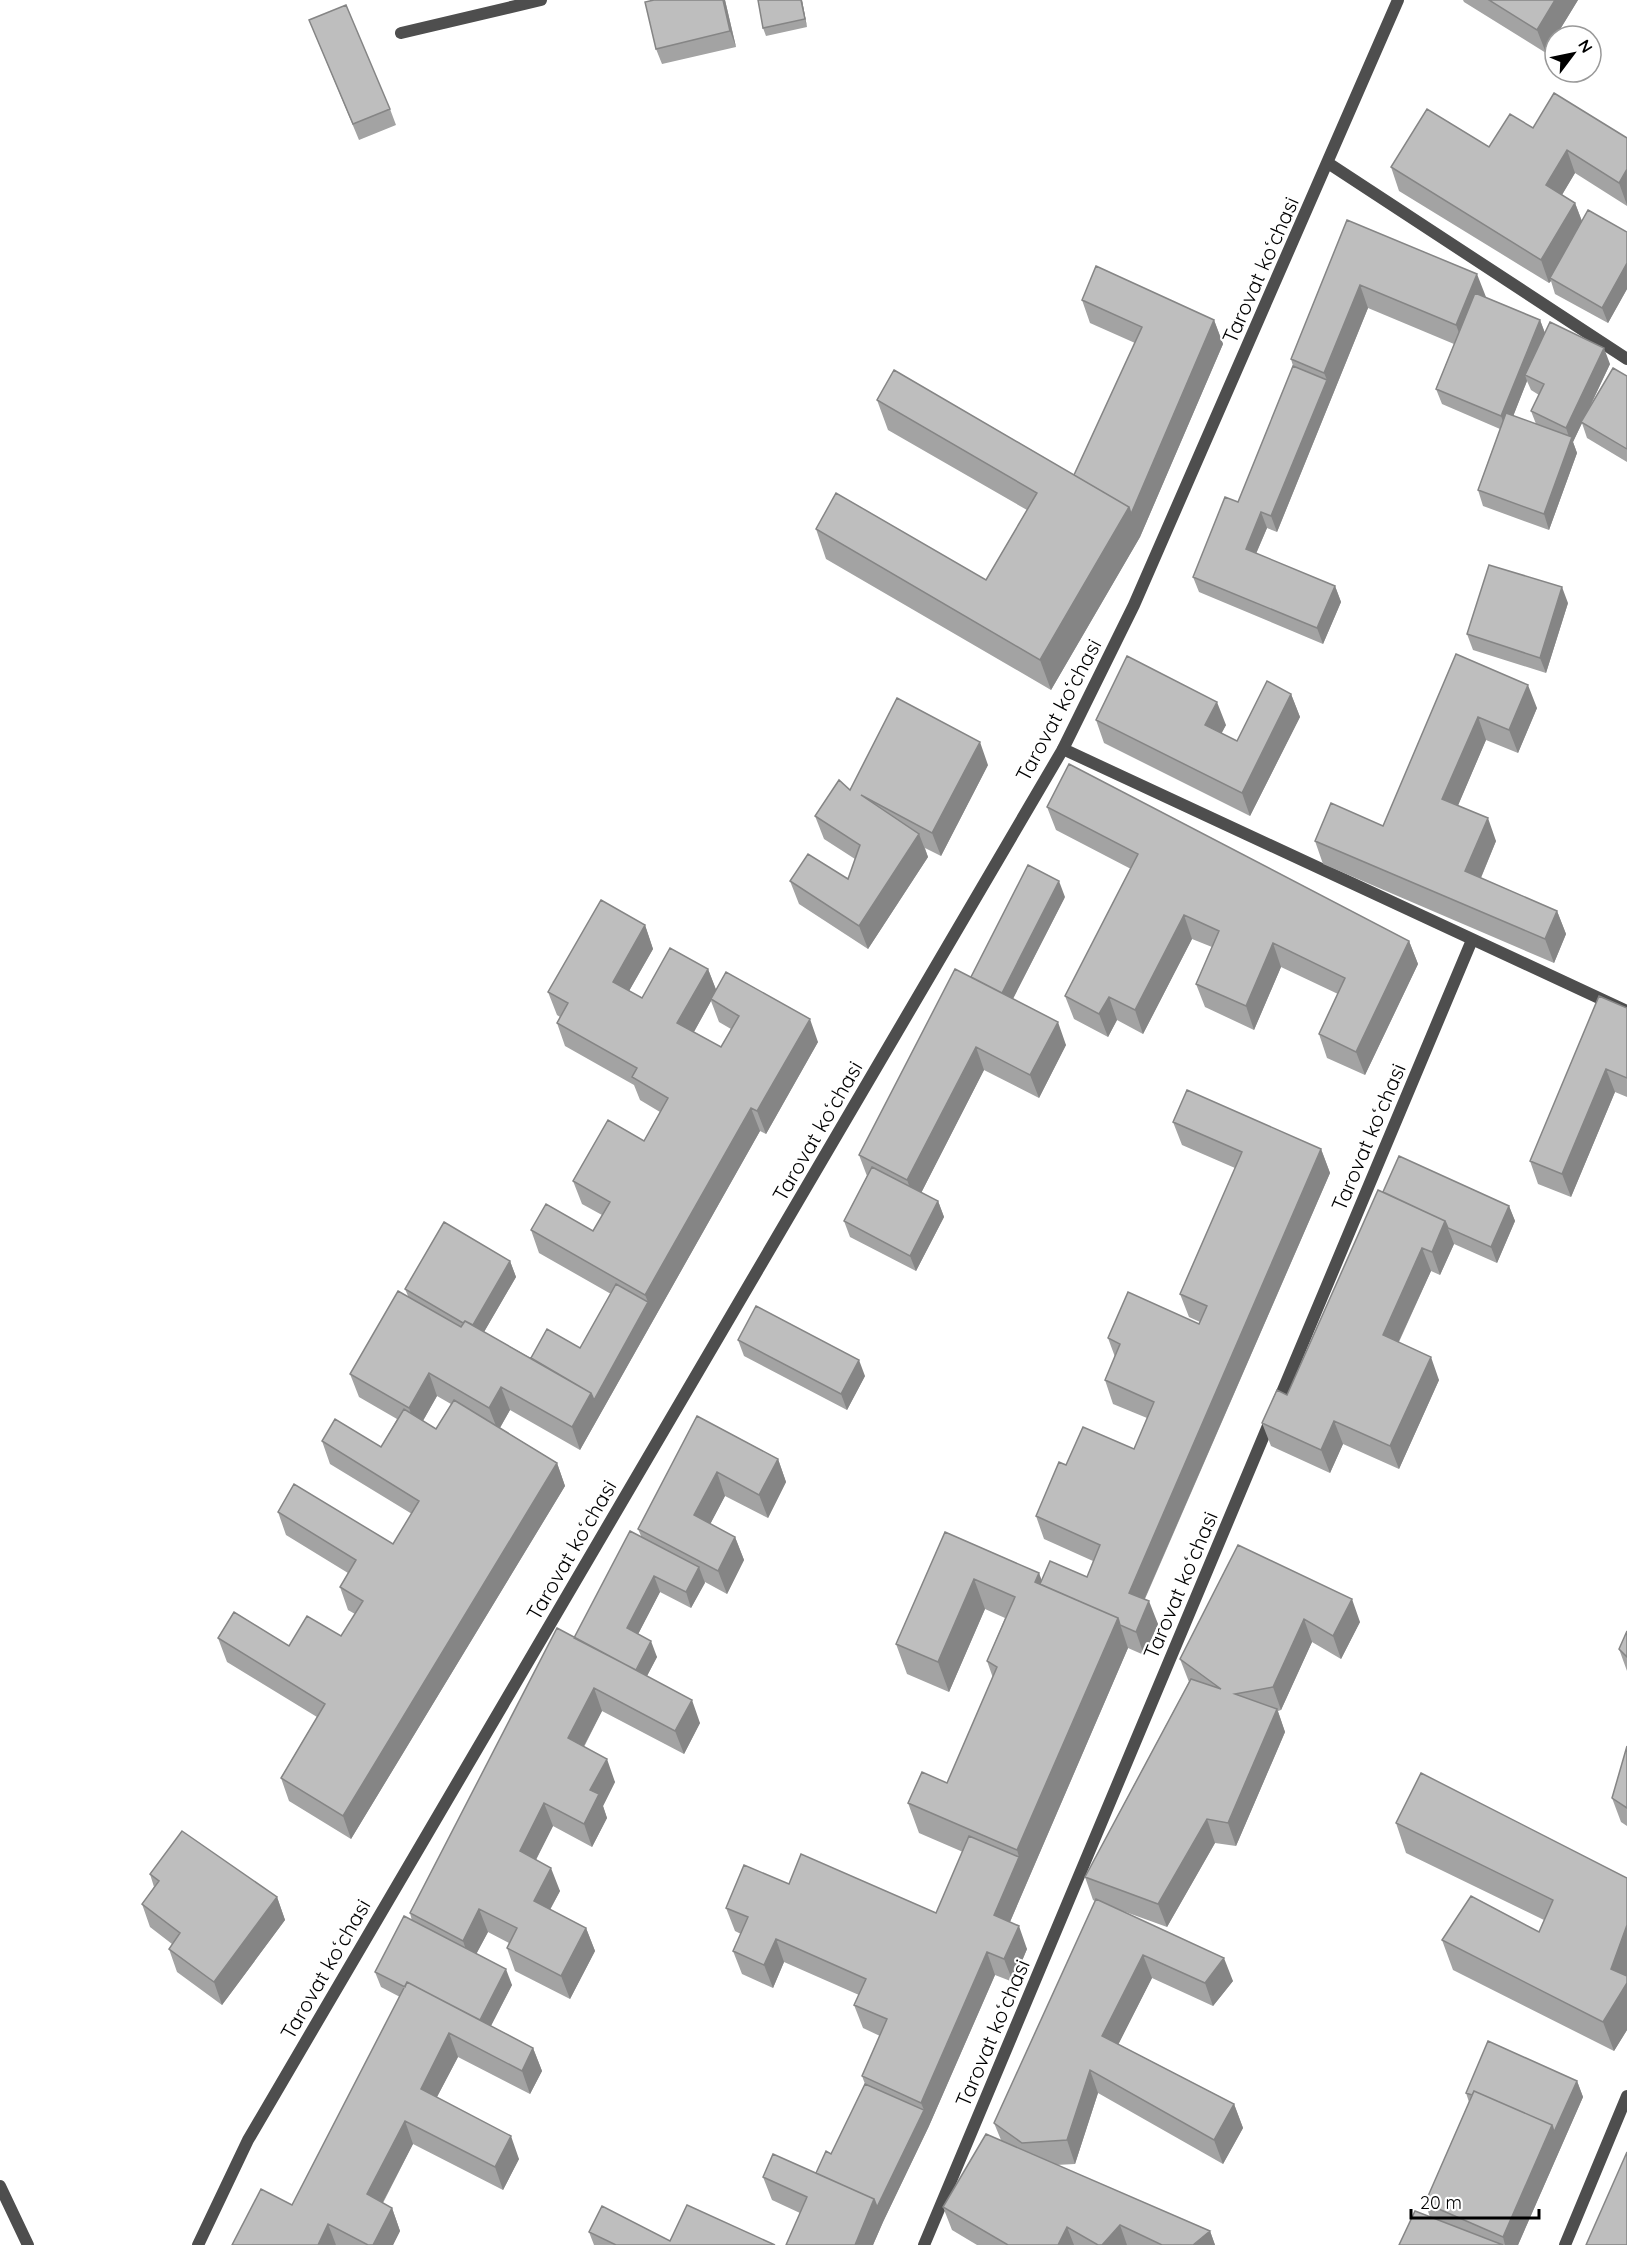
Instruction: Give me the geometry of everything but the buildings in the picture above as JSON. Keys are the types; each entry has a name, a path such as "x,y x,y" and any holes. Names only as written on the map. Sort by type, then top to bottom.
{"street":[{"path":"401,33 541,0"},
{"name":"Tarovat koʻchasi","path":"198,2245 248,2140 1063,749 1134,605 1398,0"},
{"path":"1328,163 1627,358"},
{"path":"1063,749 1627,1011"},
{"name":"Tarovat koʻchasi","path":"924,2245 1472,940"},
{"path":"1565,2245 1627,2096"},
{"path":"0,2186 24,2243"}]}
